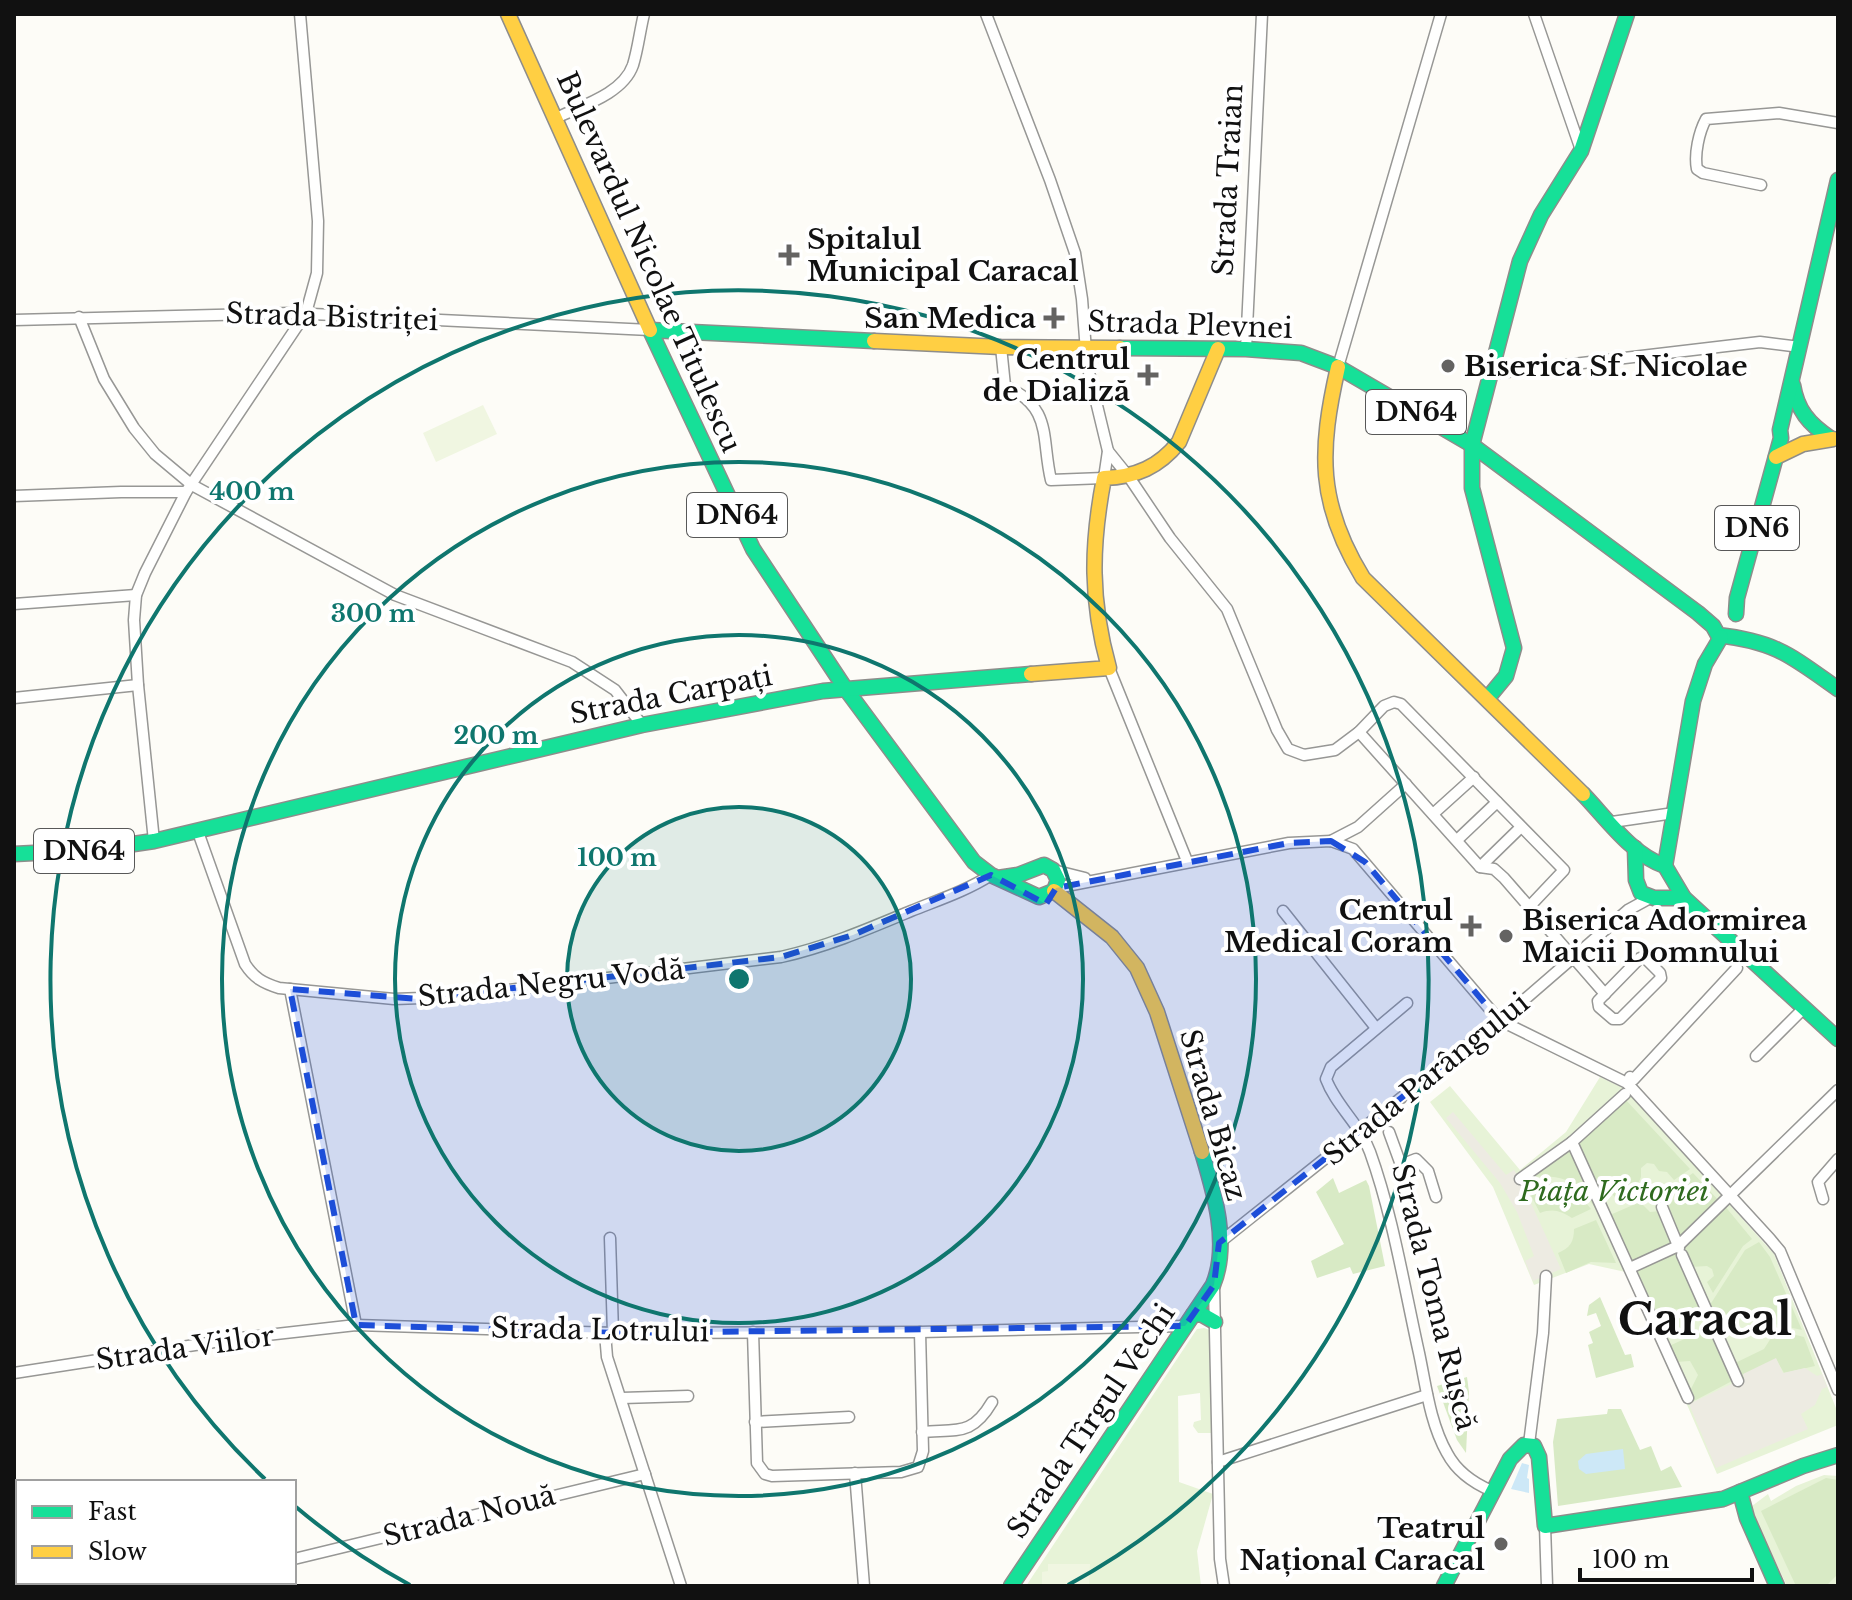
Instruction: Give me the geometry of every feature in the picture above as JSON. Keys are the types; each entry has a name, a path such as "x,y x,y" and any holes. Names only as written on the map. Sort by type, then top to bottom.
{"main road":[{"name":"Bulevardul Nicolae Titulescu","path":"508,14 650,330 753,549 845,688 974,862 994,876 1030,892"},
{"path":"1487,699 1509,673 1514,648 1472,488 1472,445 1513,283 1533,231 1581,151 1627,14"},
{"path":"1786,443 1780,430 1838,180"},
{"name":"Strada Plevnei","path":"650,330 1001,347 1246,349 1301,353 1338,367 1472,445 1698,613 1794,655 1838,689"},
{"path":"1109,668 1100,640 1092,565 1104,478 1129,477 1163,460 1179,442 1218,349"},
{"path":"1338,367 1330,402 1324,455 1327,495 1339,538 1350,559 1378,595 1635,848 1663,869 1684,898 1838,1039"},
{"path":"1793,380 1796,402 1810,434 1807,441 1834,438"},
{"path":"1783,421 1790,417 1806,422 1834,438"},
{"name":"DN6","path":"1663,869 1697,684 1737,598 1776,457 1786,443 1800,446 1807,441"},
{"name":"Strada Carpați","path":"14,854 93,850 154,841 642,725 845,688 1109,668"},
{"path":"1635,848 1638,870 1636,886 1644,896 1684,898"},
{"path":"994,876 1029,871 1038,865 1053,870 1058,880 1055,889 1045,897 1030,892 1026,882 1029,871"},
{"path":"1638,870 1663,869"},
{"path":"1656,897 1669,889 1663,869"},
{"name":"Strada Bicaz","path":"1055,889 1112,938 1138,970 1162,1027 1205,1159 1219,1243 1219,1264 1214,1285"},
{"name":"Strada Tîrgul Vechi","path":"1011,1586 1214,1285"},
{"path":"1189,1321 1201,1314 1215,1322"},
{"path":"1444,1586 1492,1491 1519,1447 1529,1444 1537,1450 1545,1526 1723,1499 1838,1455"},
{"path":"1740,1492 1747,1518 1777,1586"}],"street":[{"path":"154,841 138,685 134,620 136,595 189,488 306,313 317,273 318,221 300,14"},
{"path":"556,118 606,94 626,78 633,66 644,14"},
{"path":"986,14 1075,253 1082,299 1084,348 1108,451 1104,478 1051,480 1041,419 1022,393 1005,386 1001,347"},
{"name":"Strada Traian","path":"1246,349 1262,14"},
{"path":"1338,367 1441,14"},
{"path":"1534,14 1581,151"},
{"path":"1761,185 1703,173 1697,169 1695,162 1706,119 1779,113 1838,123"},
{"name":"Strada Bistriței","path":"14,320 306,313 650,330"},
{"path":"79,317 104,379 134,428 189,488 395,595 572,662 615,690 642,725"},
{"path":"1489,374 1748,343 1772,342 1800,347"},
{"path":"1108,451 1170,538 1227,609 1277,730 1288,749 1304,755 1335,750 1389,703 1401,704 1564,870 1529,907"},
{"path":"14,496 189,488"},
{"path":"14,604 136,595"},
{"path":"1109,668 1187,861"},
{"path":"14,698 138,685"},
{"path":"1359,732 1480,867 1494,869 1605,994"},
{"path":"1433,814 1474,777"},
{"path":"1331,841 1358,827 1406,784"},
{"path":"1457,840 1497,802"},
{"path":"1612,822 1674,813"},
{"path":"1480,867 1521,827"},
{"name":"Strada Negru Vodă","path":"198,832 245,964 253,977 264,984 290,989 418,999 806,952 994,876"},
{"path":"1055,889 1289,843 1331,841 1353,849 1499,1020 1627,1083 1729,1194 1780,1251 1838,1390"},
{"path":"1053,870 1072,877 1099,878"},
{"name":"Strada Parângului","path":"1628,910 1636,886"},
{"name":"Strada Parângului","path":"1219,1243 1574,959 1628,910 1656,897"},
{"path":"1283,911 1376,1028 1407,1003"},
{"path":"1642,958 1662,975 1616,1020 1597,1004 1605,994 1642,958"},
{"path":"1735,966 1633,1080 1630,1077 1735,966"},
{"path":"290,989 356,1325"},
{"path":"1756,1056 1805,1007"},
{"name":"Strada Toma Rușcă","path":"1376,1028 1331,1067 1326,1079 1330,1091 1362,1131 1371,1154 1393,1236 1427,1395 1441,1441 1466,1476 1492,1491"},
{"path":"1630,1268 1680,1250 1729,1194 1838,1090"},
{"path":"1520,1179 1572,1142 1625,1094"},
{"path":"1389,1132 1401,1165 1416,1159 1428,1171 1436,1197"},
{"path":"1572,1142 1688,1398"},
{"path":"1823,1199 1818,1182 1838,1159"},
{"path":"1662,1207 1738,1381"},
{"path":"610,1238 607,1357 681,1586"},
{"path":"1529,1444 1543,1333 1546,1276"},
{"name":"Strada Bicaz","path":"1214,1285 1220,1559 1224,1586"},
{"name":"Strada Lotrului","path":"356,1325 609,1333 920,1332 1189,1321"},
{"name":"Strada Viilor","path":"14,1373 240,1338 356,1325"},
{"path":"753,1332 757,1463 760,1470 772,1476 901,1472 918,1467 922,1459 920,1332"},
{"path":"1218,1462 1427,1395"},
{"path":"622,1398 688,1396"},
{"path":"922,1432 967,1429 982,1419 992,1402"},
{"path":"755,1422 849,1417"},
{"path":"855,1473 864,1586"},
{"name":"Strada Nouă","path":"296,1559 645,1474"},
{"path":"1545,1526 1547,1586"}],"highlighted area":[{"path":"1331,841 1365,862 1499,1020 1219,1243 1214,1285 1185,1326 613,1333 356,1325 290,989 418,999 781,957 853,935 991,875 1046,904 1056,888 1289,843"}],"green space":[{"path":"483,405 497,434 436,462 423,433"},
{"name":"Piața Victoriei","path":"1600,1077 1632,1096 1774,1254 1838,1413 1838,1425 1717,1474 1630,1273 1589,1264 1534,1285 1493,1187 1430,1102 1450,1086 1520,1170 1566,1132"},
{"path":"1624,1098 1690,1169 1674,1180 1667,1172 1647,1163 1641,1168 1641,1177 1634,1193 1618,1199 1609,1192 1601,1193 1576,1143"},
{"path":"1571,1145 1602,1210 1598,1212 1583,1192 1569,1181 1527,1177"},
{"path":"1693,1173 1721,1203 1678,1242 1665,1210 1675,1198 1679,1183"},
{"path":"1333,1178 1339,1193 1366,1180 1385,1266 1353,1274 1350,1267 1317,1278 1311,1261 1344,1244 1316,1192"},
{"path":"1524,1182 1569,1190 1591,1209 1572,1218 1557,1211 1540,1213"},
{"path":"1640,1202 1650,1212 1660,1211 1674,1245 1632,1264 1610,1215"},
{"path":"1724,1205 1752,1239 1743,1246 1713,1293 1707,1282 1714,1276 1712,1269 1707,1266 1691,1267 1681,1246"},
{"path":"1596,1220 1616,1263 1591,1262 1566,1273 1558,1253 1570,1244 1574,1229"},
{"path":"1759,1242 1770,1257 1802,1330 1765,1322 1753,1310 1716,1323 1708,1308 1745,1250"},
{"path":"1676,1251 1701,1307 1691,1312 1655,1310 1637,1270"},
{"path":"1600,1297 1625,1355 1631,1354 1634,1367 1596,1378 1588,1345 1593,1343 1589,1332 1601,1326 1596,1313 1587,1316 1589,1305"},
{"path":"1711,1327 1734,1380 1692,1402 1689,1393 1698,1375 1690,1361 1676,1362 1669,1346"},
{"path":"1768,1328 1804,1337 1815,1366 1784,1373 1776,1359 1743,1375 1744,1378 1738,1381 1731,1365 1764,1349 1771,1338"},
{"path":"1197,1329 1210,1330 1212,1433 1198,1433 1193,1426 1194,1422 1201,1420 1200,1393 1178,1396 1179,1482 1213,1494 1197,1551 1201,1586 1026,1586"},
{"path":"1467,1377 1466,1453 1457,1440 1437,1386"},
{"path":"1608,1409 1621,1409 1640,1450 1651,1446 1661,1471 1671,1466 1682,1487 1558,1506 1553,1442 1557,1419 1607,1414"},
{"path":"1824,1475 1838,1476 1838,1586 1787,1586 1752,1506 1768,1494 1771,1501 1796,1486"},
{"path":"1826,1478 1838,1480 1838,1574 1826,1586 1796,1586 1761,1511"},
{"path":"1048,1564 1090,1564 1089,1586 1042,1586 1042,1572 1048,1571"}],"shaded area":[{"path":"1453,1112 1506,1175 1514,1170 1561,1269 1533,1281 1525,1261 1534,1256 1517,1212 1500,1183 1446,1118"},
{"path":"1776,1358 1783,1373 1805,1368 1817,1376 1822,1374 1827,1387 1822,1389 1815,1405 1801,1414 1808,1429 1716,1468 1689,1404 1744,1378 1743,1374"}],"water":[{"path":"1623,1449 1625,1469 1586,1474 1579,1469 1578,1461 1586,1454"},
{"path":"1522,1463 1529,1465 1529,1493 1511,1489"}],"traffic: fast":[{"path":"1487,699 1506,676 1514,648 1472,488 1472,445 1520,261 1541,215 1581,151 1627,14"},
{"path":"1736,614 1737,598 1781,438 1780,430 1838,180"},
{"path":"845,688 753,549 650,330 874,341"},
{"path":"1120,348 1246,349 1301,353 1338,367 1472,445 1698,613 1718,635 1770,646 1838,689"},
{"path":"1793,385 1805,416 1830,438"},
{"path":"1665,866 1693,701 1705,664 1721,637"},
{"path":"14,854 93,850 154,841 642,725 823,691 1031,674"},
{"path":"845,688 974,862 991,875 1039,897 1054,891 1058,880 1053,870 1044,865 1018,875 998,878"},
{"path":"1583,794 1631,845 1665,866 1684,898 1838,1039"},
{"path":"1635,848 1636,880 1641,893 1654,898 1684,898"},
{"path":"1011,1586 1213,1285 1218,1269 1220,1235 1202,1152"},
{"path":"1193,1315 1201,1314 1215,1322"},
{"path":"1444,1586 1510,1459 1524,1445 1534,1446 1539,1457 1545,1526 1723,1499 1838,1455"},
{"path":"1740,1492 1747,1518 1777,1586"}],"traffic: slow":[{"path":"508,14 650,330"},
{"path":"874,341 1120,348"},
{"path":"1031,674 1109,668 1098,619 1094,573 1104,478 1146,469 1179,442 1218,349"},
{"path":"1338,367 1327,425 1326,476 1337,525 1363,578 1583,794"},
{"path":"1776,457 1803,444 1833,439"},
{"path":"1054,891 1112,937 1137,968 1157,1012 1202,1152"}],"place":[{"name":"Spitalul Municipal Caracal","path":"789,255"},
{"name":"San Medica","path":"1054,318"},
{"name":"Biserica Sf. Nicolae","path":"1448,366"},
{"name":"Centrul de Dializă","path":"1148,375"},
{"name":"Centrul Medical Coram","path":"1471,926"},
{"name":"Biserica Adormirea Maicii Domnului","path":"1506,936"},
{"name":"Teatrul Național Caracal","path":"1501,1544"}],"district":[{"name":"Caracal","path":"1705,1319"}]}
